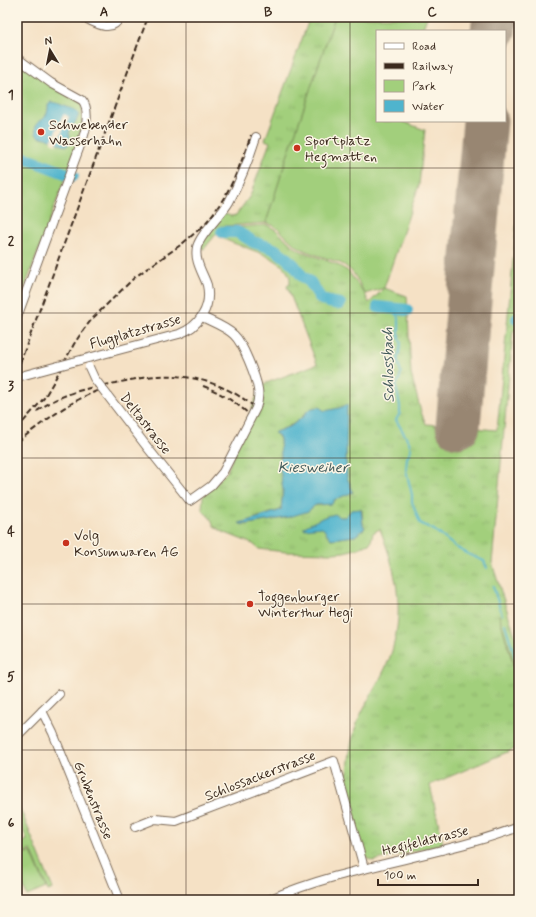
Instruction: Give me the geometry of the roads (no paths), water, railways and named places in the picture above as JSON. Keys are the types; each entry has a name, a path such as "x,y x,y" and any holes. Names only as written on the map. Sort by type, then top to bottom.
{"street":[{"path":"83,17 106,26 115,24 118,22 120,17"},
{"path":"17,58 51,82 80,98 85,103 86,110 85,130 17,317"},
{"name":"Flugplatzstrasse","path":"17,377 179,334 197,323 202,317 208,291 197,260 197,247 201,238 222,212 234,192 256,137"},
{"name":"Deltastrasse","path":"86,359 94,378 190,501 211,486 223,472 254,413 258,397 256,380 239,340 230,331 202,317"},
{"path":"17,736 59,694"},
{"name":"Grubenstrasse","path":"42,711 50,727 120,900"},
{"name":"Schlossackerstrasse","path":"135,827 155,819 176,821 334,761 364,868"},
{"name":"Hegifeldstrasse","path":"272,899 313,883 364,868 478,841 519,826"}],"water":[{"path":"51,102 74,109 77,112 78,118 69,133 69,144 67,146 39,137 36,134 36,126 38,122 44,118 48,110 48,105"},
{"name":"Kiesweiher","path":"347,405 347,477 353,492 334,500 332,504 316,505 309,511 289,517 249,524 240,524 239,523 281,510 283,490 279,462 281,457 280,439 278,435 274,433 291,426 312,408 319,407 325,411"},
{"path":"361,509 363,525 365,528 355,536 331,539 322,527 304,529 304,527 324,517 335,514 339,517 345,517 351,510"}],"waterway":[{"path":"17,155 73,176"},
{"path":"222,232 237,232 253,242 274,249 294,265 302,276 310,282 321,299 340,304"},
{"name":"Schlossbach","path":"378,307 407,310"},
{"name":"Schlossbach","path":"396,308 399,322 399,338 401,343 398,358 401,373 396,386 400,413 396,420 409,442 411,449 407,458 406,470 412,495 412,502 420,523 434,530 457,548 484,561 487,568"},
{"path":"493,586 502,615"},
{"path":"505,624 519,669"}],"railway":[{"path":"17,371 148,17"},
{"path":"199,230 209,219 231,186 251,135"},
{"path":"17,429 44,398 74,344 92,319 135,277 182,244 203,226"},
{"path":"37,411 56,400 84,389 158,376 183,377 208,382 231,391 252,405"},
{"path":"203,386 227,398 249,414"},
{"path":"17,442 67,406 100,390"}],"place":[{"name":"Schwebender Wasserhahn","path":"41,132"},
{"name":"Sportplatz Hegmatten","path":"297,148"},
{"name":"Volg Konsumwaren AG","path":"66,543"},
{"name":"Toggenburger Winterthur Hegi","path":"250,604"}]}
